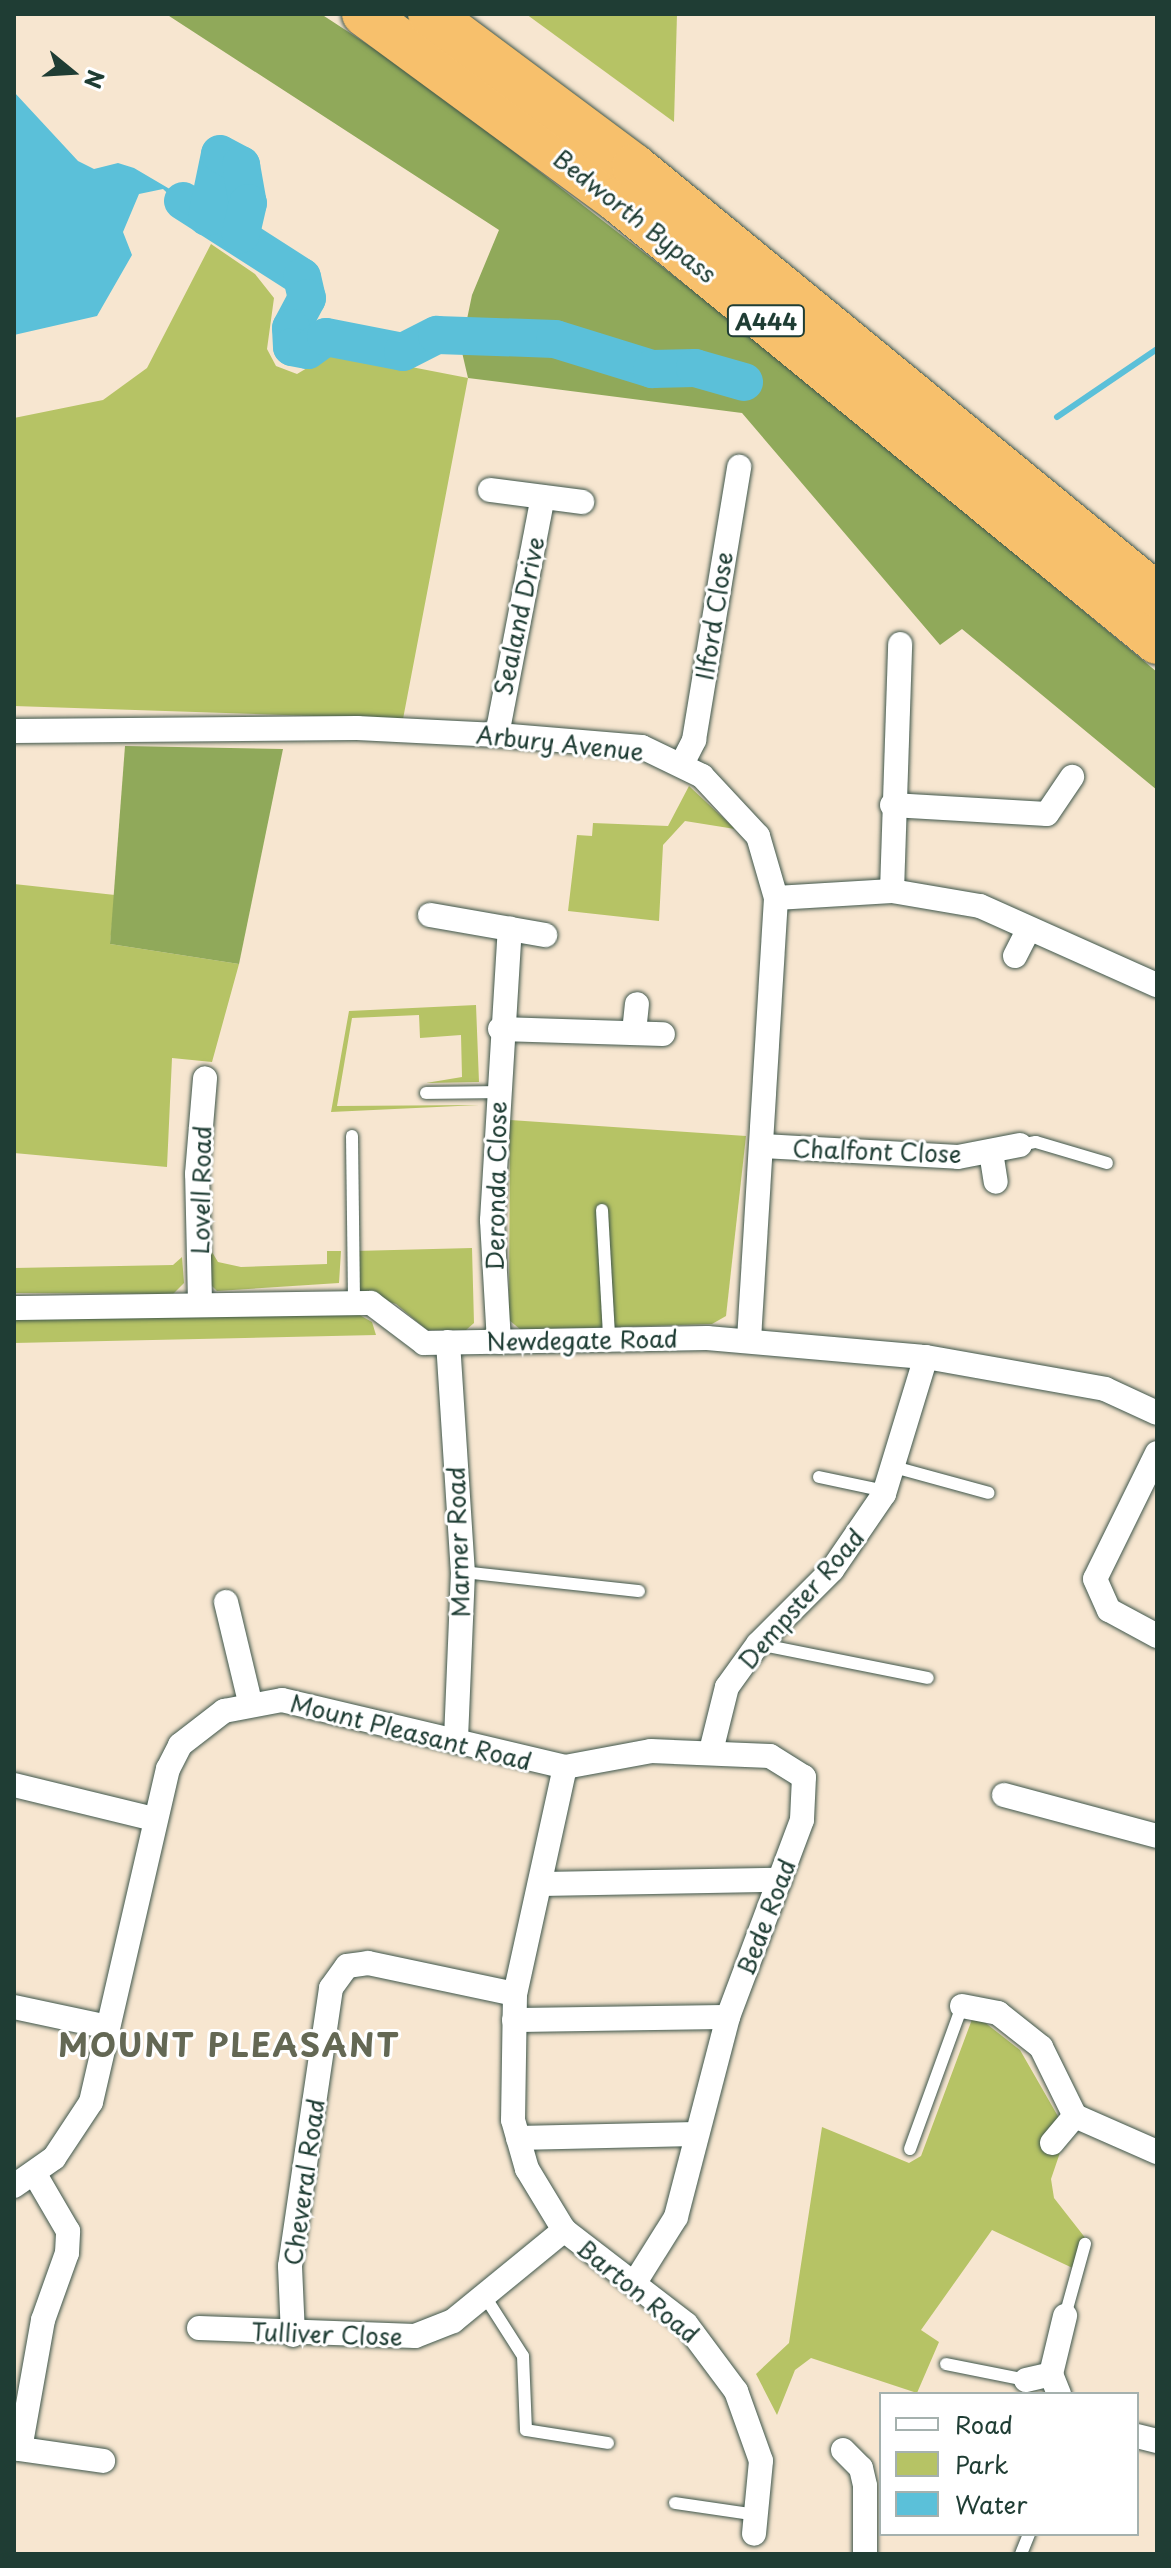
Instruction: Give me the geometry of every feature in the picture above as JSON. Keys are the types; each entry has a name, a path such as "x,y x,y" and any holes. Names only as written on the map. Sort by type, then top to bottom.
{"highway":[{"name":"Bedworth Bypass","path":"364,14 617,200 1157,642"},
{"name":"Bedworth Bypass","path":"430,14 634,166 1157,595"}],"street":[{"name":"Ilford Close","path":"683,762 694,740 739,467"},
{"path":"490,490 582,502"},
{"name":"Sealand Drive","path":"497,735 543,497"},
{"path":"892,891 892,805 900,644"},
{"name":"Arbury Avenue","path":"14,731 357,728 642,747 683,762 743,814 767,858 776,898 749,1340"},
{"path":"892,805 1047,814 1072,777"},
{"path":"776,898 892,891 980,906 1028,931 1157,985"},
{"path":"430,915 545,935"},
{"name":"Deronda Close","path":"499,1342 492,1233 500,1029 510,929"},
{"path":"1015,956 1028,931"},
{"path":"634,1032 637,1004"},
{"path":"500,1029 663,1034"},
{"name":"Lovell Road","path":"200,1302 197,1174 205,1078"},
{"name":"Chalfont Close","path":"763,1146 958,1157 1020,1145"},
{"name":"Chalfont Close","path":"991,1152 996,1182"},
{"name":"Newdegate Road","path":"14,1308 200,1302 354,1302 384,1306 418,1342 499,1342 609,1336 749,1340 926,1357 1105,1389 1157,1413"},
{"name":"Marner Road","path":"448,1342 463,1572 456,1742"},
{"name":"Dempster Road","path":"711,1751 727,1687 758,1644 832,1570 885,1491 926,1357"},
{"path":"1157,1453 1095,1579 1109,1610 1157,1636"},
{"path":"226,1602 250,1702"},
{"name":"Mount Pleasant Road","path":"25,2181 79,2126 108,2027 153,1819 180,1745 224,1711 250,1702 282,1700 565,1767"},
{"name":"Bede Road","path":"565,1767 600,1756 711,1751 770,1756 804,1777 802,1820 728,2017 695,2134 676,2217 634,2284"},
{"name":"Barton Road","path":"565,1767 515,1994 510,2077 518,2138 527,2169 564,2230 686,2324 736,2391 761,2461 756,2524"},
{"path":"14,1785 153,1819"},
{"path":"1004,1795 1157,1836"},
{"path":"540,1884 780,1880"},
{"name":"Cheveral Road","path":"293,2335 290,2266 331,1988 347,1966 368,1963 515,1994"},
{"path":"962,2006 987,2007 1041,2047 1075,2116 1157,2152"},
{"path":"14,2007 108,2027"},
{"path":"514,2020 728,2017"},
{"path":"1052,2143 1075,2116"},
{"path":"518,2138 695,2134"},
{"path":"25,2181 68,2231 17,2448 103,2461"},
{"name":"Tulliver Close","path":"199,2328 293,2335 415,2336 453,2321 564,2230"},
{"path":"1026,2380 1055,2384 1065,2316"},
{"path":"843,2450 861,2468 865,2486 865,2554"}],"lane":[{"path":"426,1093 498,1092"},
{"path":"352,1136 354,1302"},
{"path":"1020,1145 1036,1142 1107,1163"},
{"path":"602,1210 609,1336"},
{"path":"894,1467 989,1493"},
{"path":"819,1477 885,1491"},
{"path":"463,1572 639,1591"},
{"path":"758,1644 928,1678"},
{"path":"910,2149 962,2006"},
{"path":"1065,2316 1085,2244"},
{"path":"484,2295 523,2356 526,2430 608,2443"},
{"path":"946,2364 1026,2380"},
{"path":"675,2503 756,2524"}],"green space":[{"path":"166,14 321,14 422,80 773,353 1157,672 1157,790 962,629 940,645 742,413 468,378 461,348 472,295 499,230"},
{"path":"526,14 677,14 674,122"},
{"path":"211,244 255,274 274,298 267,349 276,366 297,374 334,352 468,378 403,719 14,706 14,418 103,400 147,368"},
{"path":"125,746 283,749 239,964 110,944"},
{"path":"689,786 735,829 685,821 663,845 659,921 568,911 577,835 592,836 593,823 668,826"},
{"path":"14,884 115,895 110,944 239,964 212,1062 172,1058 167,1167 14,1153"},
{"path":"476,1005 479,1082 426,1083 462,1077 461,1035 420,1038 419,1015 352,1018 337,1106 479,1105 331,1112 349,1011"},
{"path":"510,1120 746,1136 726,1316 712,1324 521,1330 509,1320"},
{"path":"209,1247 218,1262 241,1267 327,1264 327,1251 341,1251 339,1283 217,1291 208,1282"},
{"path":"472,1248 474,1323 466,1330 427,1330 396,1304 359,1292 355,1251"},
{"path":"182,1257 184,1283 173,1294 14,1293 14,1268 173,1265"},
{"path":"356,1313 372,1322 376,1335 14,1343 14,1319"},
{"path":"974,2014 1020,2050 1067,2132 1051,2179 1054,2198 1090,2244 1081,2272 992,2230 921,2330 939,2342 917,2392 811,2358 795,2370 777,2415 756,2374 789,2343 822,2127 909,2163 921,2156"}],"water":[{"path":"14,92 78,161 94,169 118,163 134,168 185,198 181,206 163,189 139,194 123,232 132,255 97,316 14,335"}],"waterway":[{"path":"207,217 220,154 241,165 248,203 241,234"},
{"path":"183,201 302,277 307,298 291,328 292,347 308,350 326,337 403,352 437,335 555,339 652,369 695,368 744,382"},
{"path":"1057,417 1157,349"}],"district":[{"name":"MOUNT PLEASANT","path":"229,2044"}]}
